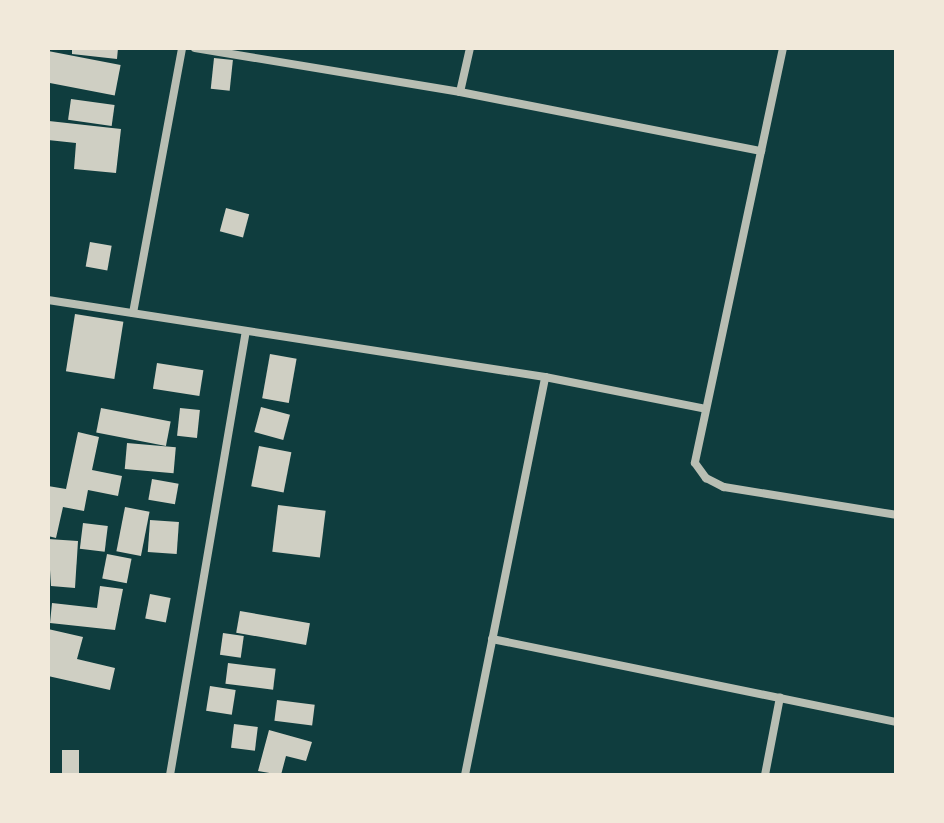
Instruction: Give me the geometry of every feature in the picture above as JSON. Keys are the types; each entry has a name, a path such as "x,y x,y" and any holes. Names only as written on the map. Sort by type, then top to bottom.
{"street":[{"path":"133,313 182,48"},
{"path":"195,48 460,92 761,151"},
{"path":"460,92 470,48"},
{"path":"783,48 702,408 695,463 706,478 724,487 896,515"},
{"path":"48,300 545,377 702,408"},
{"path":"170,775 246,332"},
{"path":"465,775 545,377"},
{"path":"492,639 896,722"},
{"path":"765,775 780,697"}],"building":[{"path":"72,48 118,48 117,59 72,54"},
{"path":"48,51 121,65 115,96 48,83"},
{"path":"214,58 233,60 230,91 211,89"},
{"path":"71,99 115,105 112,126 68,120"},
{"path":"49,121 121,129 116,173 74,169 76,143 48,140"},
{"path":"226,208 249,214 243,237 220,231"},
{"path":"90,242 112,246 107,270 86,267"},
{"path":"75,314 123,322 114,379 66,371"},
{"path":"270,354 297,359 289,403 262,398"},
{"path":"157,363 203,370 199,396 153,389"},
{"path":"261,407 290,415 283,440 254,432"},
{"path":"101,408 171,422 166,446 96,433"},
{"path":"180,408 200,410 197,438 177,436"},
{"path":"78,432 99,437 92,470 122,476 118,496 88,490 84,511 63,507 56,538 48,536 48,486 66,489"},
{"path":"127,443 176,447 174,473 125,469"},
{"path":"259,446 291,452 284,493 251,486"},
{"path":"152,479 179,484 175,504 148,500"},
{"path":"278,505 326,511 320,557 272,552"},
{"path":"125,507 150,512 141,556 116,551"},
{"path":"150,520 179,522 177,554 148,552"},
{"path":"83,523 108,526 105,552 80,549"},
{"path":"48,539 78,541 75,588 51,586"},
{"path":"107,554 132,559 127,583 102,579"},
{"path":"100,586 123,589 115,630 50,623 52,603 97,608"},
{"path":"150,594 171,598 166,623 145,619"},
{"path":"240,611 310,623 306,645 236,633"},
{"path":"48,629 83,637 77,659 115,668 110,690 48,676"},
{"path":"223,633 244,636 241,658 220,655"},
{"path":"228,663 276,669 273,690 225,684"},
{"path":"210,686 236,690 232,715 206,711"},
{"path":"277,700 315,705 312,725 274,721"},
{"path":"234,724 258,727 255,751 231,748"},
{"path":"269,730 312,742 306,761 286,756 281,775 258,771"},
{"path":"62,750 79,750 79,773 62,773"}]}
